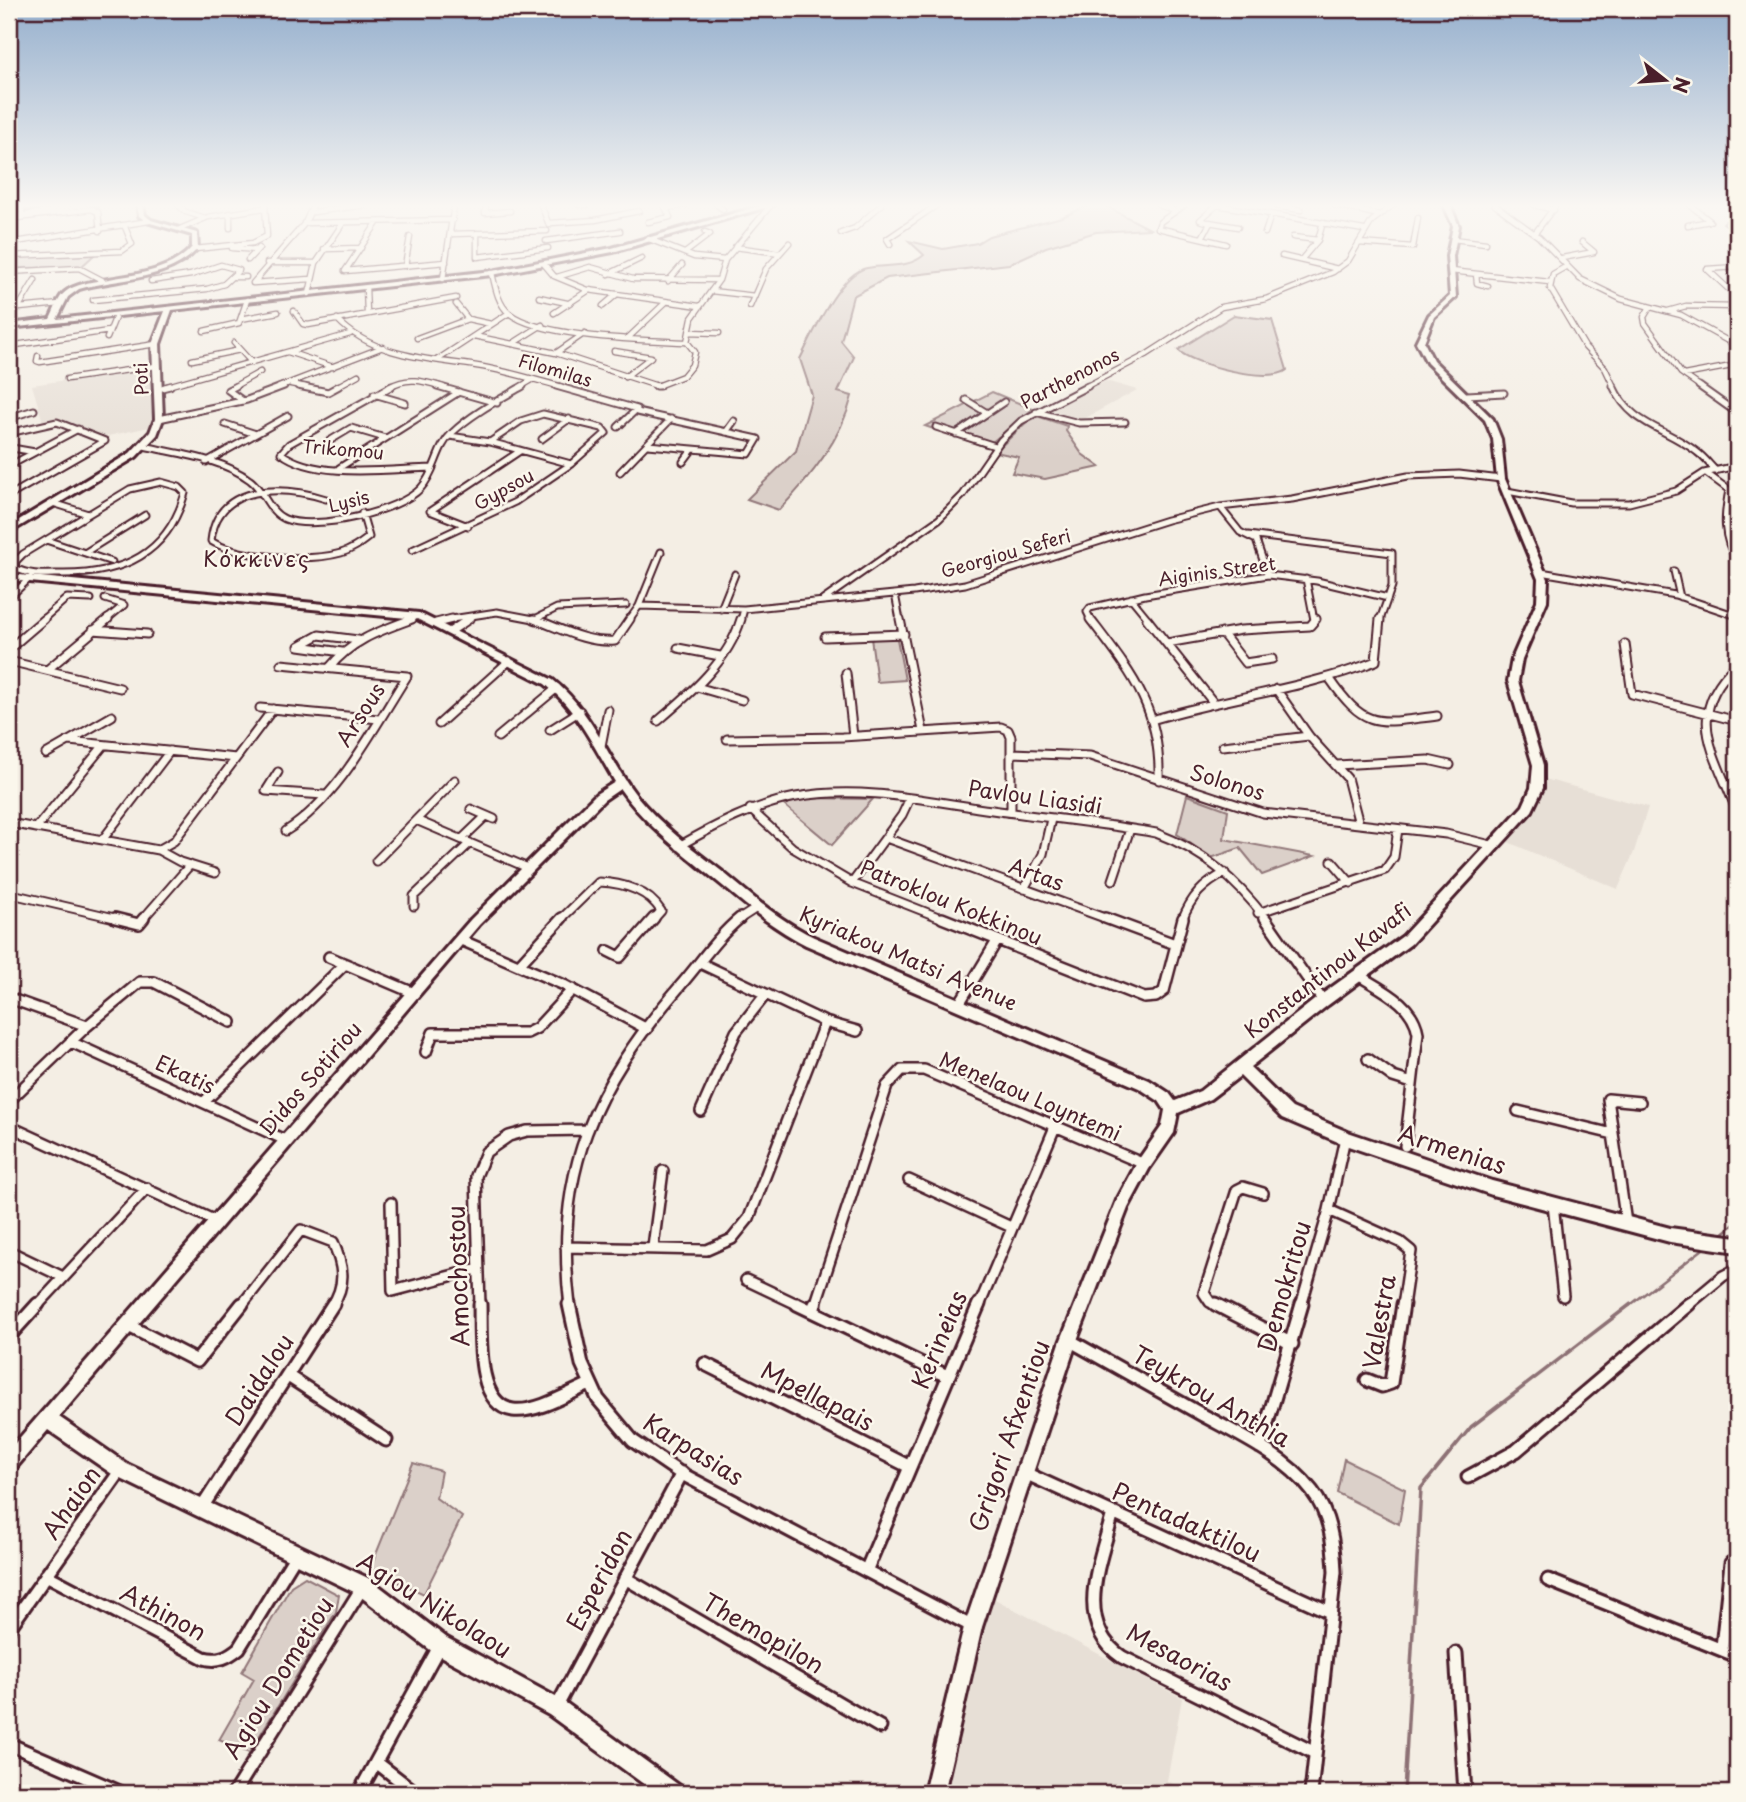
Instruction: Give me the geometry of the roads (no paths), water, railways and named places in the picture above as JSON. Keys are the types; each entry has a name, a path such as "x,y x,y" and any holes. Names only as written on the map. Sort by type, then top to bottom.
{"street":[{"path":"18,308 29,289"},
{"path":"52,322 60,304 73,289"},
{"path":"152,289 152,295"},
{"path":"93,300 206,289"},
{"path":"9,326 354,289"},
{"path":"366,289 366,313"},
{"path":"474,336 556,353 653,385 674,382 695,361 694,349 687,342 584,333 542,325 509,313 496,289"},
{"path":"750,306 757,289"},
{"name":"Parthenonos","path":"821,601 908,546 932,526 961,496 1006,432 1036,412 1146,355 1204,315 1294,289"},
{"path":"1452,289 1453,297 1431,316 1420,342 1430,361 1484,411 1493,428 1501,479 1541,572 1680,597 1737,616"},
{"path":"1552,289 1558,304 1585,347 1605,368 1621,404 1642,421 1696,451 1716,471"},
{"path":"1600,289 1621,299 1681,314 1737,346"},
{"path":"554,313 589,290 699,306"},
{"path":"687,342 699,306 710,291 754,296"},
{"path":"603,306 617,294"},
{"path":"539,298 567,303"},
{"path":"204,331 238,324 247,300"},
{"path":"294,311 306,325 366,313 456,301 468,319"},
{"path":"628,338 666,302"},
{"path":"9,309 60,304"},
{"path":"1668,311 1685,306 1737,307"},
{"path":"1650,307 1644,317 1645,323 1684,375 1737,412"},
{"name":"Poti","path":"144,446 159,419 156,344 169,309"},
{"path":"241,318 278,312"},
{"path":"437,360 509,313"},
{"path":"9,346 108,334 115,318"},
{"path":"158,389 350,334 337,319"},
{"path":"417,338 468,319 491,324"},
{"path":"512,344 542,325"},
{"path":"689,332 719,333"},
{"path":"556,353 584,333"},
{"name":"Filomilas","path":"350,334 383,347 437,360 481,366 637,409 637,412 758,439 748,454 692,450"},
{"path":"234,343 252,363"},
{"path":"38,356 37,361 40,362 156,344"},
{"path":"159,419 243,401 383,347"},
{"path":"191,360 240,350"},
{"path":"614,351 651,357 625,377"},
{"path":"288,352 333,367"},
{"path":"1684,375 1737,365"},
{"path":"67,379 156,366"},
{"path":"243,401 228,388 260,372"},
{"path":"290,384 328,392 358,375"},
{"name":"Trikomou","path":"432,468 339,468 299,463 284,457 282,451 393,383 409,380 497,403"},
{"name":"Lysis","path":"144,446 206,462 242,475 280,517 295,522 325,522 362,513 414,495 422,488 450,436 532,380"},
{"path":"339,468 459,392"},
{"path":"1467,395 1504,393"},
{"path":"374,394 405,404"},
{"path":"967,400 987,413"},
{"path":"956,434 1004,401"},
{"path":"9,418 34,410"},
{"path":"618,426 637,412"},
{"path":"1036,412 1079,423 1125,422"},
{"path":"490,442 535,413 569,419"},
{"path":"206,462 288,416"},
{"path":"542,439 569,419"},
{"name":"Gypsou","path":"520,451 430,511 468,526 527,495 605,436 606,431 569,419"},
{"path":"620,472 648,446 671,419"},
{"path":"726,432 734,421"},
{"path":"9,433 57,422 105,441 9,496"},
{"path":"225,424 256,434"},
{"path":"936,427 995,446"},
{"path":"326,443 351,428 385,438"},
{"path":"9,466 78,429"},
{"path":"450,436 490,442 571,464"},
{"path":"9,530 144,446"},
{"path":"648,446 692,450"},
{"path":"12,448 35,452"},
{"path":"683,462 692,450"},
{"path":"1507,491 1571,504 1605,507 1671,493 1682,489 1697,475 1737,466"},
{"path":"1706,473 1729,490 1724,512 1725,544 1737,561"},
{"name":"Georgiou Seferi","path":"639,606 744,609 965,584 1167,520 1220,507 1292,499 1408,476 1459,474 1501,479"},
{"path":"143,484 169,484 185,493 167,535 114,570 91,574 34,573 15,569 18,558 46,540 143,484"},
{"path":"326,499 293,490 260,493 230,503 219,512 211,533 213,544 233,550 335,556 356,548 369,537 362,513"},
{"path":"53,503 88,514"},
{"path":"1159,780 1155,719 1213,702 1330,679 1376,661 1380,618 1392,586 1392,553 1248,535 1240,532 1220,507"},
{"path":"86,552 145,515"},
{"path":"412,550 468,526"},
{"path":"1248,535 1258,544 1268,575"},
{"path":"46,540 112,562"},
{"path":"436,624 462,615 511,614 535,619 571,635 606,643 621,636 632,612 639,606 661,552"},
{"path":"1674,571 1680,597"},
{"name":"Konstantinou Kavafi","path":"1172,1109 1205,1095 1323,1001 1408,940 1528,808 1537,788 1535,748 1513,681 1517,659 1542,601 1541,572"},
{"path":"721,609 734,574"},
{"name":"Aiginis Street","path":"1155,719 1142,687 1090,619 1088,610 1131,598 1268,575 1306,579 1388,598"},
{"name":"Kyriakou Matsi Avenue","path":"9,577 419,616 557,688 580,710 622,783 653,824 720,876 755,909 798,936 1153,1089 1172,1109"},
{"path":"9,598 30,578"},
{"path":"1167,643 1222,633 1313,624 1316,618 1306,579"},
{"path":"895,594 923,731"},
{"path":"9,649 67,598 91,599"},
{"path":"1131,598 1213,702"},
{"path":"47,670 124,605 105,599"},
{"path":"535,619 557,608 626,605"},
{"path":"658,721 696,687 720,656 742,620 744,609"},
{"path":"451,631 464,620 481,614"},
{"path":"329,668 342,652 358,640 387,626 419,616"},
{"path":"93,630 147,634"},
{"path":"1222,633 1245,663 1272,659"},
{"path":"825,637 904,634"},
{"path":"342,652 299,646 318,635 358,640"},
{"path":"1625,644 1632,694 1705,711 1737,722"},
{"path":"678,648 720,656"},
{"path":"9,661 120,688"},
{"path":"439,724 509,661"},
{"name":"Arsous","path":"281,664 407,676 350,764 300,823 286,831"},
{"path":"1737,664 1719,680 1705,711 1714,753 1737,812"},
{"path":"846,673 853,736"},
{"path":"1330,679 1353,709 1364,717 1383,720 1437,716"},
{"path":"696,687 742,700"},
{"path":"498,737 557,688"},
{"path":"1276,689 1350,785 1359,824"},
{"path":"260,708 379,719"},
{"path":"158,850 174,841 273,709"},
{"path":"550,730 580,710"},
{"path":"601,746 608,710"},
{"path":"46,754 112,716"},
{"path":"727,739 853,736 1001,727 1010,733 1011,812"},
{"path":"1223,746 1310,736"},
{"path":"69,741 236,758"},
{"path":"37,827 104,745"},
{"path":"103,839 170,751"},
{"name":"Solonos","path":"1012,753 1090,756 1254,812 1446,834 1494,846"},
{"path":"1337,765 1428,760 1450,765"},
{"path":"278,772 266,791 324,796"},
{"path":"376,861 455,780"},
{"name":"Didos Sotiriou","path":"9,1463 218,1222 285,1140 461,940 528,868 600,797 622,783"},
{"name":"Pavlou Liasidi","path":"679,846 712,826 750,809 788,798 830,791 910,798 1130,829 1180,842 1225,873 1323,1001"},
{"path":"852,883 886,838 910,798"},
{"path":"414,906 414,896 490,817 471,809"},
{"name":"Patroklou Kokkinou","path":"750,809 793,848 852,883 1137,996 1156,997 1166,986 1175,944"},
{"path":"1024,889 1043,853 1051,819"},
{"path":"416,820 528,868"},
{"path":"9,823 158,850 215,873"},
{"path":"1113,880 1130,829"},
{"path":"1258,913 1378,874 1389,867 1394,857 1398,829"},
{"name":"Artas","path":"886,838 1175,944"},
{"path":"1332,861 1352,883"},
{"path":"16,895 139,924 190,865"},
{"path":"1175,944 1188,903 1207,881 1225,873"},
{"path":"519,965 591,887 609,881 621,883 655,901 661,911 620,957 608,951"},
{"name":"Karpasias","path":"755,909 734,925 647,1029 615,1074 586,1130 571,1194 566,1247 569,1300 590,1384 608,1415 626,1435 682,1473 973,1627"},
{"path":"461,940 573,989 647,1029"},
{"path":"960,1004 997,941"},
{"path":"329,957 414,993"},
{"path":"700,963 825,1022 857,1031"},
{"path":"204,1102 345,964"},
{"path":"1358,975 1407,1008 1416,1019 1418,1033 1405,1146"},
{"path":"9,1101 129,989 149,982 231,1022"},
{"path":"426,1052 433,1033 527,1033 537,1028 573,989"},
{"path":"701,1111 722,1061 751,1008 766,994"},
{"path":"9,998 87,1026"},
{"path":"566,1247 707,1250 723,1244 744,1226 825,1022"},
{"name":"Ekatis","path":"71,1042 285,1140"},
{"path":"1368,1059 1393,1077 1412,1083"},
{"name":"Armenias","path":"1241,1068 1287,1112 1345,1138 1488,1186 1670,1235"},
{"name":"Menelaou Loyntemi","path":"813,1311 887,1086 893,1075 901,1070 924,1070 1144,1164"},
{"path":"1626,1223 1608,1099 1640,1102"},
{"name":"Grigori Afxentiou","path":"934,1793 973,1627 1069,1340 1114,1226 1144,1164 1169,1128 1172,1109"},
{"path":"1518,1111 1613,1134"},
{"path":"9,1126 218,1222"},
{"name":"Kerineias","path":"866,1571 1055,1127"},
{"name":"Amochostou","path":"586,1130 516,1133 500,1140 486,1152 476,1176 478,1269 484,1372 488,1390 498,1404 514,1410 537,1406 590,1384"},
{"name":"Demokritou","path":"1261,1447 1329,1210 1345,1138"},
{"path":"653,1247 663,1171"},
{"path":"909,1180 1011,1227"},
{"path":"1264,1193 1243,1187 1237,1190 1204,1293 1210,1302 1292,1344"},
{"path":"9,1336 147,1188"},
{"path":"391,1203 393,1291 478,1269"},
{"path":"1553,1204 1563,1296"},
{"name":"Valestra","path":"1329,1210 1400,1242 1411,1251 1391,1383 1382,1385 1367,1380"},
{"name":"Daidalou","path":"129,1326 197,1361 301,1230 333,1242 344,1270 340,1294 201,1509"},
{"path":"1670,1235 1737,1245"},
{"path":"9,1251 63,1277"},
{"path":"1468,1477 1516,1451 1723,1276 1737,1269"},
{"path":"746,1280 947,1376"},
{"name":"Teykrou Anthia","path":"1069,1340 1261,1447 1305,1482 1327,1519 1335,1559 1311,1793"},
{"name":"Mpellapais","path":"705,1364 910,1467"},
{"path":"288,1376 386,1440"},
{"name":"Agiou Nikolaou","path":"47,1419 121,1470 363,1586 440,1645 556,1708 673,1793"},
{"name":"Ahaion","path":"9,1628 121,1470"},
{"name":"Esperidon","path":"556,1708 682,1473"},
{"name":"Pentadaktilou","path":"1025,1473 1330,1612"},
{"name":"Mesaorias","path":"1113,1513 1093,1598 1093,1620 1101,1639 1122,1657 1315,1753"},
{"name":"Athinon","path":"46,1575 204,1658 216,1660 233,1653 244,1640 296,1555"},
{"path":"1722,1647 1731,1563"},
{"name":"Themopilon","path":"625,1578 880,1727"},
{"path":"1549,1580 1722,1647 1737,1656"},
{"name":"Agiou Dometiou","path":"234,1793 363,1586"},
{"path":"359,1793 440,1645"},
{"path":"1456,1653 1465,1793"},
{"path":"9,1744 122,1793"},
{"path":"376,1762 416,1793"}],"waterway":[{"path":"1721,1235 1737,1222"},
{"path":"1629,1306 1707,1246"},
{"path":"1404,1793 1421,1488 1471,1427 1631,1304"}],"district":[{"name":"Κόκκινες","path":"257,560"}]}
